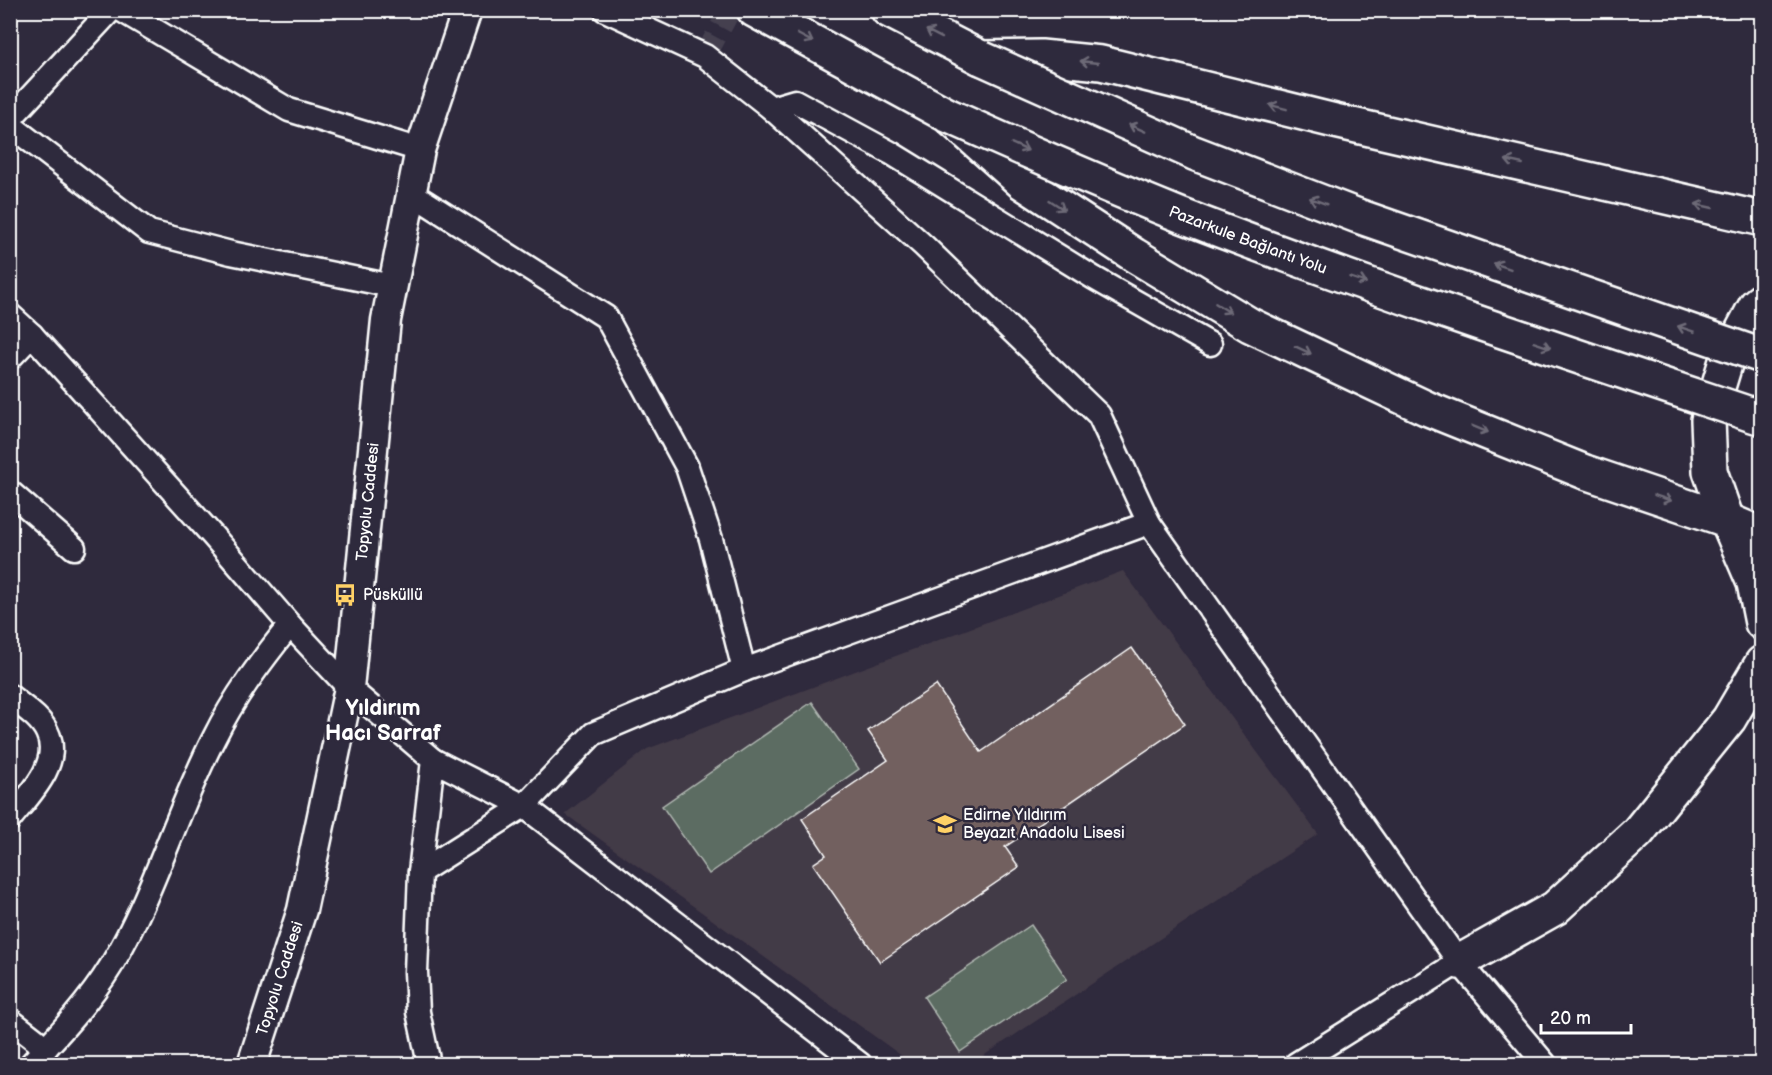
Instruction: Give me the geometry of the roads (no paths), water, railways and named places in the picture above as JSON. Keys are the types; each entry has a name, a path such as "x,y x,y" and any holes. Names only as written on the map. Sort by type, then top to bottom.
{"main road":[{"name":"Pazarkule Bağlantı Yolu","path":"754,10 947,115 1179,214 1308,263 1761,418"},
{"path":"888,10 981,58 1194,153 1358,216 1761,356"},
{"path":"981,58 1041,57 1101,63 1335,121 1761,219"},
{"path":"947,115 1022,182 1134,255 1250,325 1437,412 1585,472 1727,520 1761,535"},
{"path":"1761,300 1756,305 1726,361 1708,420 1710,471 1727,520 1754,583 1761,623"},
{"path":"1459,962 1555,908 1638,832 1729,719 1760,659"}],"street":[{"path":"10,119 111,10"},
{"path":"121,10 289,110 420,150"},
{"name":"Topyolu Caddesi","path":"252,1065 302,910 349,688 386,320 420,150 467,10"},
{"path":"605,10 705,56 771,108 924,246 1099,415 1149,523 1459,962 1545,1065"},
{"path":"771,108 795,101 805,106 891,153 1094,278 1210,344"},
{"path":"10,125 149,232 231,253 392,286"},
{"path":"411,193 606,317 687,467 711,539 744,670"},
{"path":"10,315 32,336 349,688 434,760 524,806 860,1065"},
{"path":"10,358 32,336"},
{"path":"10,492 74,548"},
{"path":"420,872 524,806 593,734 744,670 1149,523"},
{"path":"31,1065 81,1008 110,967 135,921 213,739 242,690 290,625"},
{"path":"10,696 37,718 48,733 51,746 49,764 45,772 10,819"},
{"path":"429,1065 418,1012 416,972 420,872 434,760"},
{"path":"1296,1065 1459,962"},
{"path":"10,1020 46,1048"}],"tunnel":[{"path":"705,56 730,10"}],"place":[{"name":"Püsküllü","path":"345,595"},
{"name":"Edirne Yıldırım Beyazıt Anadolu Lisesi","path":"945,824"}],"district":[{"name":"Yıldırım Hacı Sarraf","path":"383,720"}]}
